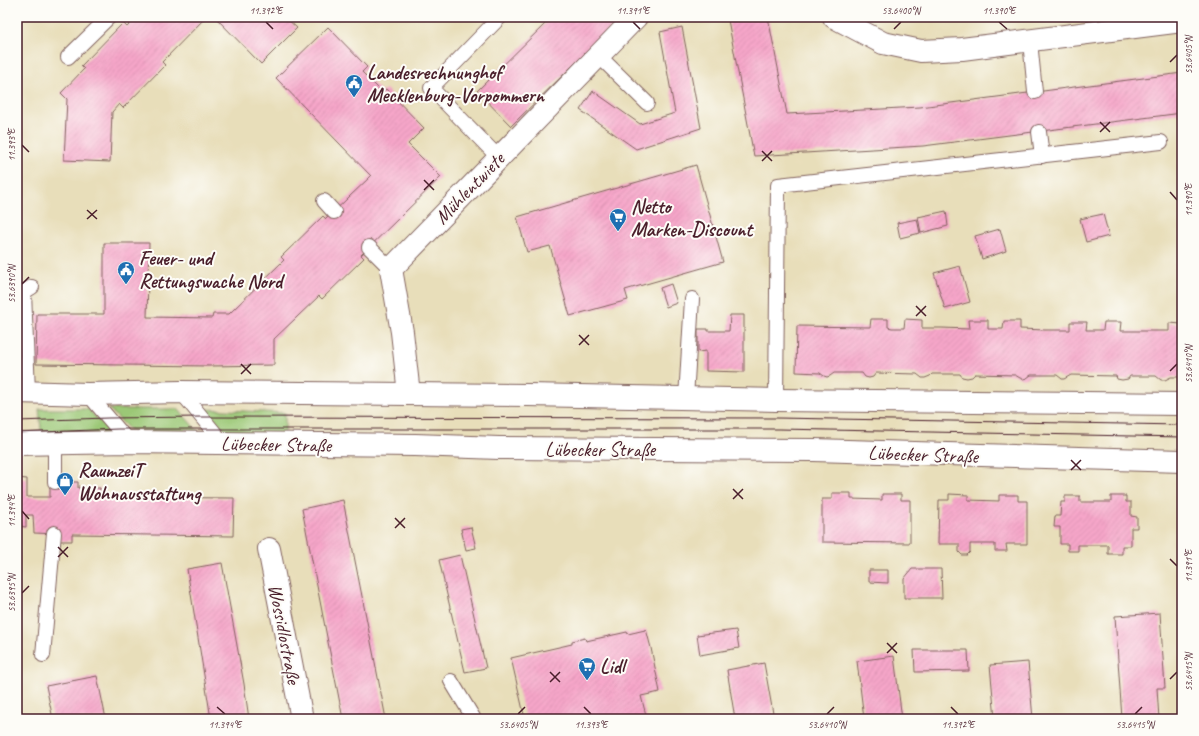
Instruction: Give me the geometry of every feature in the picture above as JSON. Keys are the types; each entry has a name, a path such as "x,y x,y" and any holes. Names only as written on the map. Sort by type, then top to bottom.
{"street":[{"name":"Mühlentwiete","path":"391,268 636,17"},
{"path":"834,17 883,43 921,52 962,49 1182,21"},
{"path":"391,268 402,332 409,394"},
{"path":"22,392 88,394 180,392 409,394 776,400 1182,404"},
{"name":"Lübecker Straße","path":"17,444 129,442 416,445 499,448 814,450 1182,461"},
{"name":"Wossidlostraße","path":"269,549 302,719"}],"lane":[{"path":"68,57 109,17"},
{"path":"499,158 431,88 500,17"},
{"path":"1030,40 1035,92"},
{"path":"599,56 646,103"},
{"path":"1039,132 1042,156"},
{"path":"776,400 778,185 1161,142"},
{"path":"324,201 334,212"},
{"path":"369,247 391,268"},
{"path":"22,392 24,292 32,286"},
{"path":"686,398 692,299"},
{"path":"180,392 223,443"},
{"path":"88,394 129,442"},
{"path":"54,482 55,444"},
{"path":"43,655 54,533"},
{"path":"451,681 474,719"}],"green space":[{"path":"39,409 88,409 114,436 42,439"},
{"path":"109,409 178,409 202,436 136,436"},
{"path":"205,409 285,413 285,437 231,436"}],"building":[{"path":"137,17 206,17 162,62 165,65 123,108 119,104 112,112 110,162 64,160 67,99 61,93 84,69 81,66 123,23 127,27"},
{"path":"215,17 285,17 297,28 261,64"},
{"path":"552,17 622,17 511,126 477,91"},
{"path":"743,17 768,17 787,114 920,107 1182,73 1182,113 923,146 754,156 728,20"},
{"path":"328,27 367,67 362,72 382,92 386,89 424,128 408,144 441,177 361,255 364,258 322,299 319,296 274,339 274,365 211,366 36,364 37,314 104,314 104,243 149,243 147,317 212,318 213,314 229,314 284,260 281,257 323,216 326,219 371,176 276,78"},
{"path":"682,27 701,128 636,149 580,110 593,91 640,124 675,113 660,32"},
{"name":"Netto Marken-Discount","path":"696,165 723,262 625,290 628,300 570,316 550,246 527,252 517,217"},
{"path":"946,211 948,226 921,233 918,217"},
{"path":"1103,214 1109,236 1086,242 1080,219"},
{"path":"917,219 920,233 900,238 897,223"},
{"path":"1000,229 1006,251 982,259 975,236"},
{"path":"960,266 970,302 945,309 934,273"},
{"path":"671,284 677,303 666,307 660,288"},
{"path":"730,315 744,315 744,372 706,371 706,351 698,352 698,329 708,329 708,331 729,331"},
{"path":"871,319 888,319 888,327 892,328 904,328 905,319 922,320 922,328 969,329 968,320 988,320 988,329 1003,329 1004,321 1020,321 1020,329 1045,330 1070,330 1070,322 1087,322 1086,330 1103,330 1104,322 1121,322 1120,331 1169,331 1169,323 1182,324 1182,377 1171,377 1161,380 1156,376 1130,376 1128,379 1122,380 1117,379 1116,376 1071,375 1062,379 1057,375 1031,375 1023,379 1015,375 975,374 972,377 967,378 962,377 960,374 932,374 922,378 917,374 876,373 873,377 869,378 865,377 862,373 834,373 827,377 820,373 796,372 797,326 870,327"},
{"path":"17,478 27,479 27,497 50,497 50,482 78,482 78,488 100,488 100,497 234,498 233,536 72,534 72,541 60,541 60,534 34,533 33,515 26,515 26,527 17,526"},
{"path":"832,493 851,493 851,499 882,500 882,494 901,494 901,500 910,500 910,543 822,542 822,499 832,499"},
{"path":"949,494 968,495 968,500 999,501 999,495 1018,495 1018,501 1027,501 1027,544 1006,544 1007,551 995,551 995,544 970,544 970,552 967,555 962,555 959,552 959,544 938,544 939,500 949,500"},
{"path":"1065,496 1080,496 1080,502 1111,502 1111,496 1126,496 1126,502 1131,502 1131,516 1137,517 1137,528 1131,528 1131,546 1122,546 1122,554 1108,554 1108,545 1078,545 1078,551 1068,551 1068,544 1060,544 1060,527 1054,527 1055,516 1060,516 1061,502 1065,502"},
{"path":"343,500 386,719 343,719 302,509"},
{"path":"471,527 476,548 466,550 461,529"},
{"path":"460,555 486,668 465,672 439,560"},
{"path":"222,563 249,719 211,719 187,569"},
{"path":"912,569 941,569 942,598 904,598 904,579"},
{"path":"869,570 888,570 888,583 869,582"},
{"path":"1160,613 1165,688 1157,688 1159,719 1122,719 1115,616"},
{"name":"Lidl","path":"645,629 651,648 660,692 641,696 647,719 525,719 511,658 572,644 572,641 585,638 586,641 627,632 628,634"},
{"path":"736,630 739,648 700,655 697,635"},
{"path":"914,650 968,650 969,671 915,672"},
{"path":"894,656 902,719 864,719 857,661"},
{"path":"1028,662 1033,719 995,719 990,665"},
{"path":"764,663 774,719 735,719 727,670"},
{"path":"97,676 106,719 53,719 46,686"}],"tram line":[{"path":"17,421 201,417 777,418 1182,425"},
{"path":"17,433 118,429 779,429 1182,437"}],"place":[{"name":"Landesrechnunghof Mecklenburg-Vorpommern","path":"354,98"},
{"name":"Netto Marken-Discount","path":"618,232"},
{"name":"Feuer- und Rettungswache Nord","path":"126,285"},
{"name":"RaumzeiT Wohnausstattung","path":"65,496"},
{"name":"Lidl","path":"587,681"}]}
